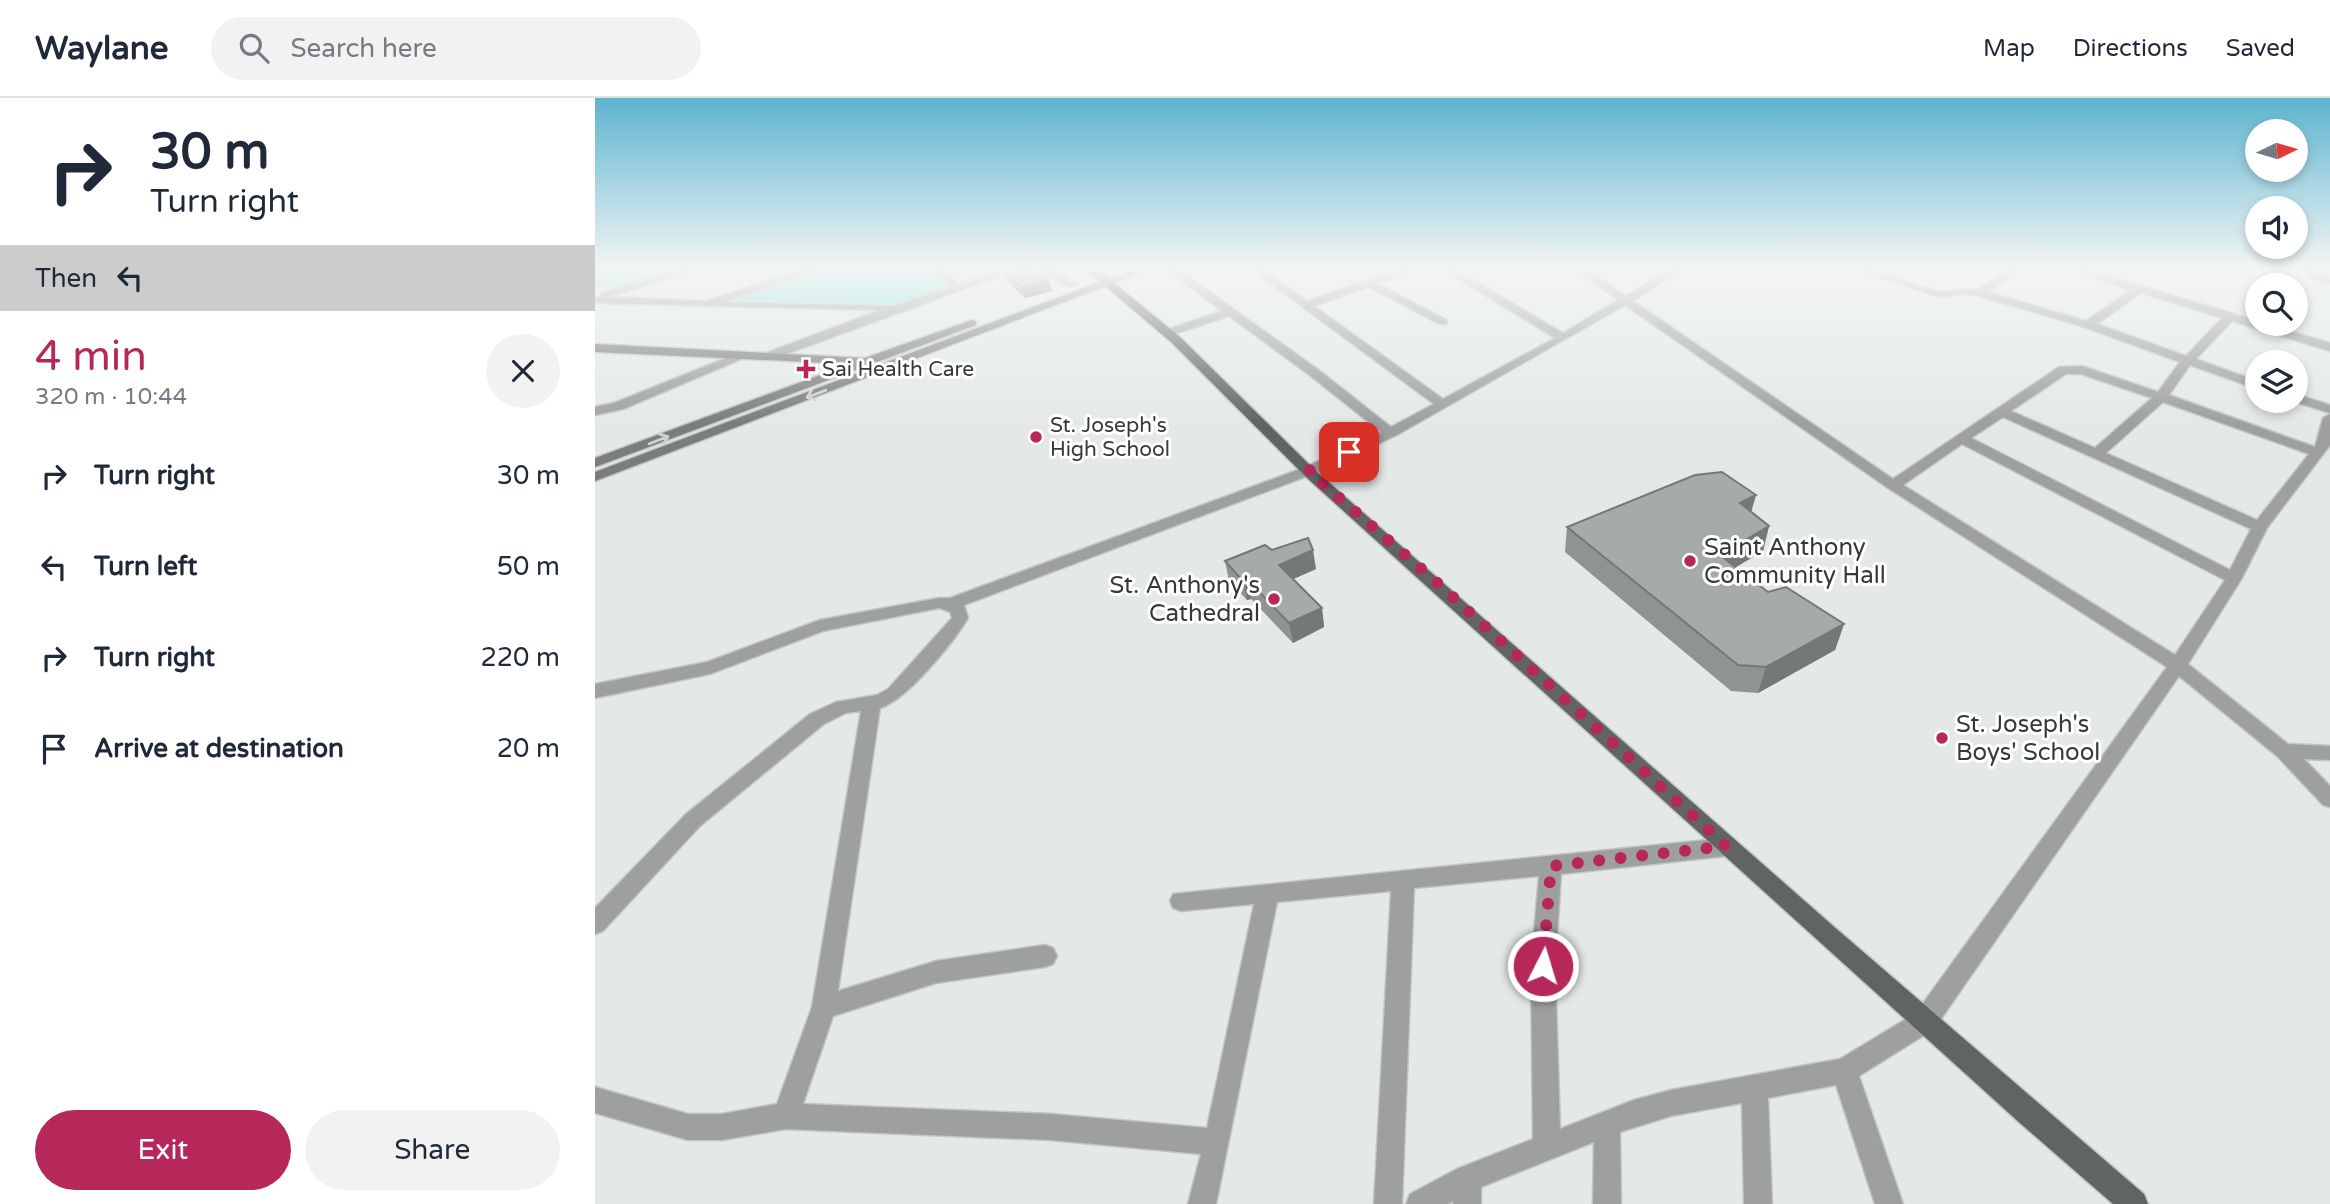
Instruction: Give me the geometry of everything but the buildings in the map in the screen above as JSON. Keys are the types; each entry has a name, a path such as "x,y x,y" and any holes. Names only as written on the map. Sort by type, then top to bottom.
{"main road":[{"path":"1153,321 1308,471 1433,579 1726,846 1784,894 2007,1095 2134,1204"}],"street":[{"path":"771,356 863,321"},
{"path":"595,463 976,321"},
{"path":"595,477 886,368 997,321"},
{"path":"1167,333 1204,321"},
{"path":"1241,321 1316,374 1390,433"},
{"path":"1327,321 1442,404"},
{"path":"1533,321 1563,338"},
{"path":"951,604 1308,471 1390,433 1592,321"},
{"path":"1650,321 1893,485 2177,665 2284,751 2330,799"},
{"path":"2070,321 2245,381"},
{"path":"2088,326 2095,321"},
{"path":"2097,454 2161,397 2188,360 2226,321"},
{"path":"2237,321 2330,347"},
{"path":"595,348 867,361 886,368"},
{"path":"595,411 618,406 745,355"},
{"path":"1893,485 2063,370 2071,369 2323,447"},
{"path":"2308,402 2330,409"},
{"path":"2001,411 2260,527"},
{"path":"1420,1204 1467,1192 1547,1148 1634,1113 1671,1103 1755,1090 1844,1071 1925,1021 2177,665 2234,578 2260,527 2323,447 2330,418"},
{"path":"1961,438 2234,578"},
{"path":"595,691 710,668 786,636 820,626 939,603 958,608 960,618 954,628 894,694 871,704 843,707 817,719 693,820 595,924"},
{"path":"786,1116 824,1007 871,704"},
{"path":"2284,751 2330,753"},
{"path":"1181,901 1551,866 1726,846"},
{"path":"1547,1148 1543,966 1551,866"},
{"path":"1388,1204 1403,879"},
{"path":"1202,1204 1268,892"},
{"path":"824,1007 936,972 1045,956"},
{"path":"1844,1071 1889,1204"},
{"path":"1755,1090 1758,1204"},
{"path":"595,1100 688,1127 722,1127 786,1116 1051,1128 1217,1142"},
{"path":"1607,1124 1607,1204"}],"place":[{"name":"Sai Health Care","path":"806,369"},
{"name":"St. Joseph's High School","path":"1036,437"},
{"name":"Saint Anthony Community Hall","path":"1690,561"},
{"name":"St. Anthony's Cathedral","path":"1274,599"},
{"name":"St. Joseph's Boys' School","path":"1942,738"}],"route":[{"path":"1349,452 1308,471 1433,579 1726,846 1551,866 1543,966"}]}
